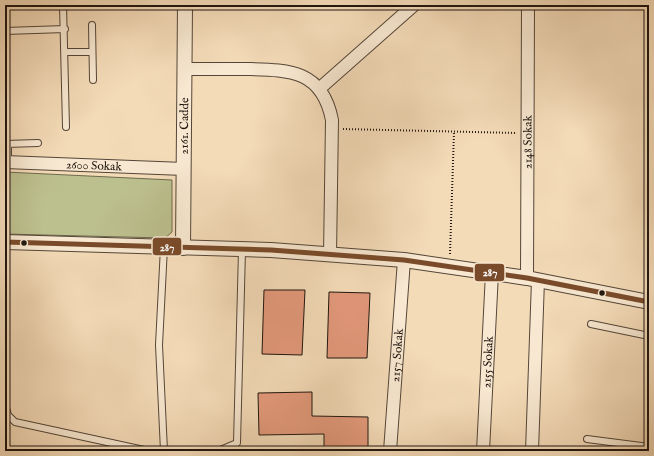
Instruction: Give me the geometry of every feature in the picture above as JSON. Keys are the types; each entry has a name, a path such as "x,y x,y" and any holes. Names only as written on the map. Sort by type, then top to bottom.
{"street":[{"name":"2161. Cadde","path":"183,248 185,5"},
{"path":"319,89 414,5"},
{"name":"2148 Sokak","path":"528,5 527,133 533,279 532,451"},
{"path":"184,69 282,70 298,74 319,89 331,111 330,255"},
{"name":"2600 Sokak","path":"6,162 184,169"},
{"path":"5,242 242,250 404,260 533,279 649,302"},
{"name":"2157 Sokak","path":"390,451 404,260"},
{"name":"2155 Sokak","path":"483,451 492,272"}],"lane":[{"path":"63,5 65,29 66,127"},
{"path":"92,25 92,80"},
{"path":"5,31 65,29"},
{"path":"65,52 92,52"},
{"path":"6,162 7,145 38,143"},
{"path":"164,247 159,345 164,451"},
{"path":"218,451 237,443 242,250"},
{"path":"591,324 649,336"},
{"path":"5,354 6,408 8,416 15,422 144,450"},
{"path":"587,439 649,447"}],"path":[{"path":"332,129 527,133"},
{"path":"450,267 454,132"}],"green space":[{"path":"5,172 172,180 172,232 165,238 5,234"}],"building":[{"path":"264,290 305,290 302,355 262,354"},
{"path":"329,292 370,293 367,358 327,358"},
{"path":"312,392 312,416 368,417 368,451 324,451 324,434 259,435 258,393"}],"transit line":[{"name":"287","path":"5,242 271,250 404,260 527,278 649,302"}]}
